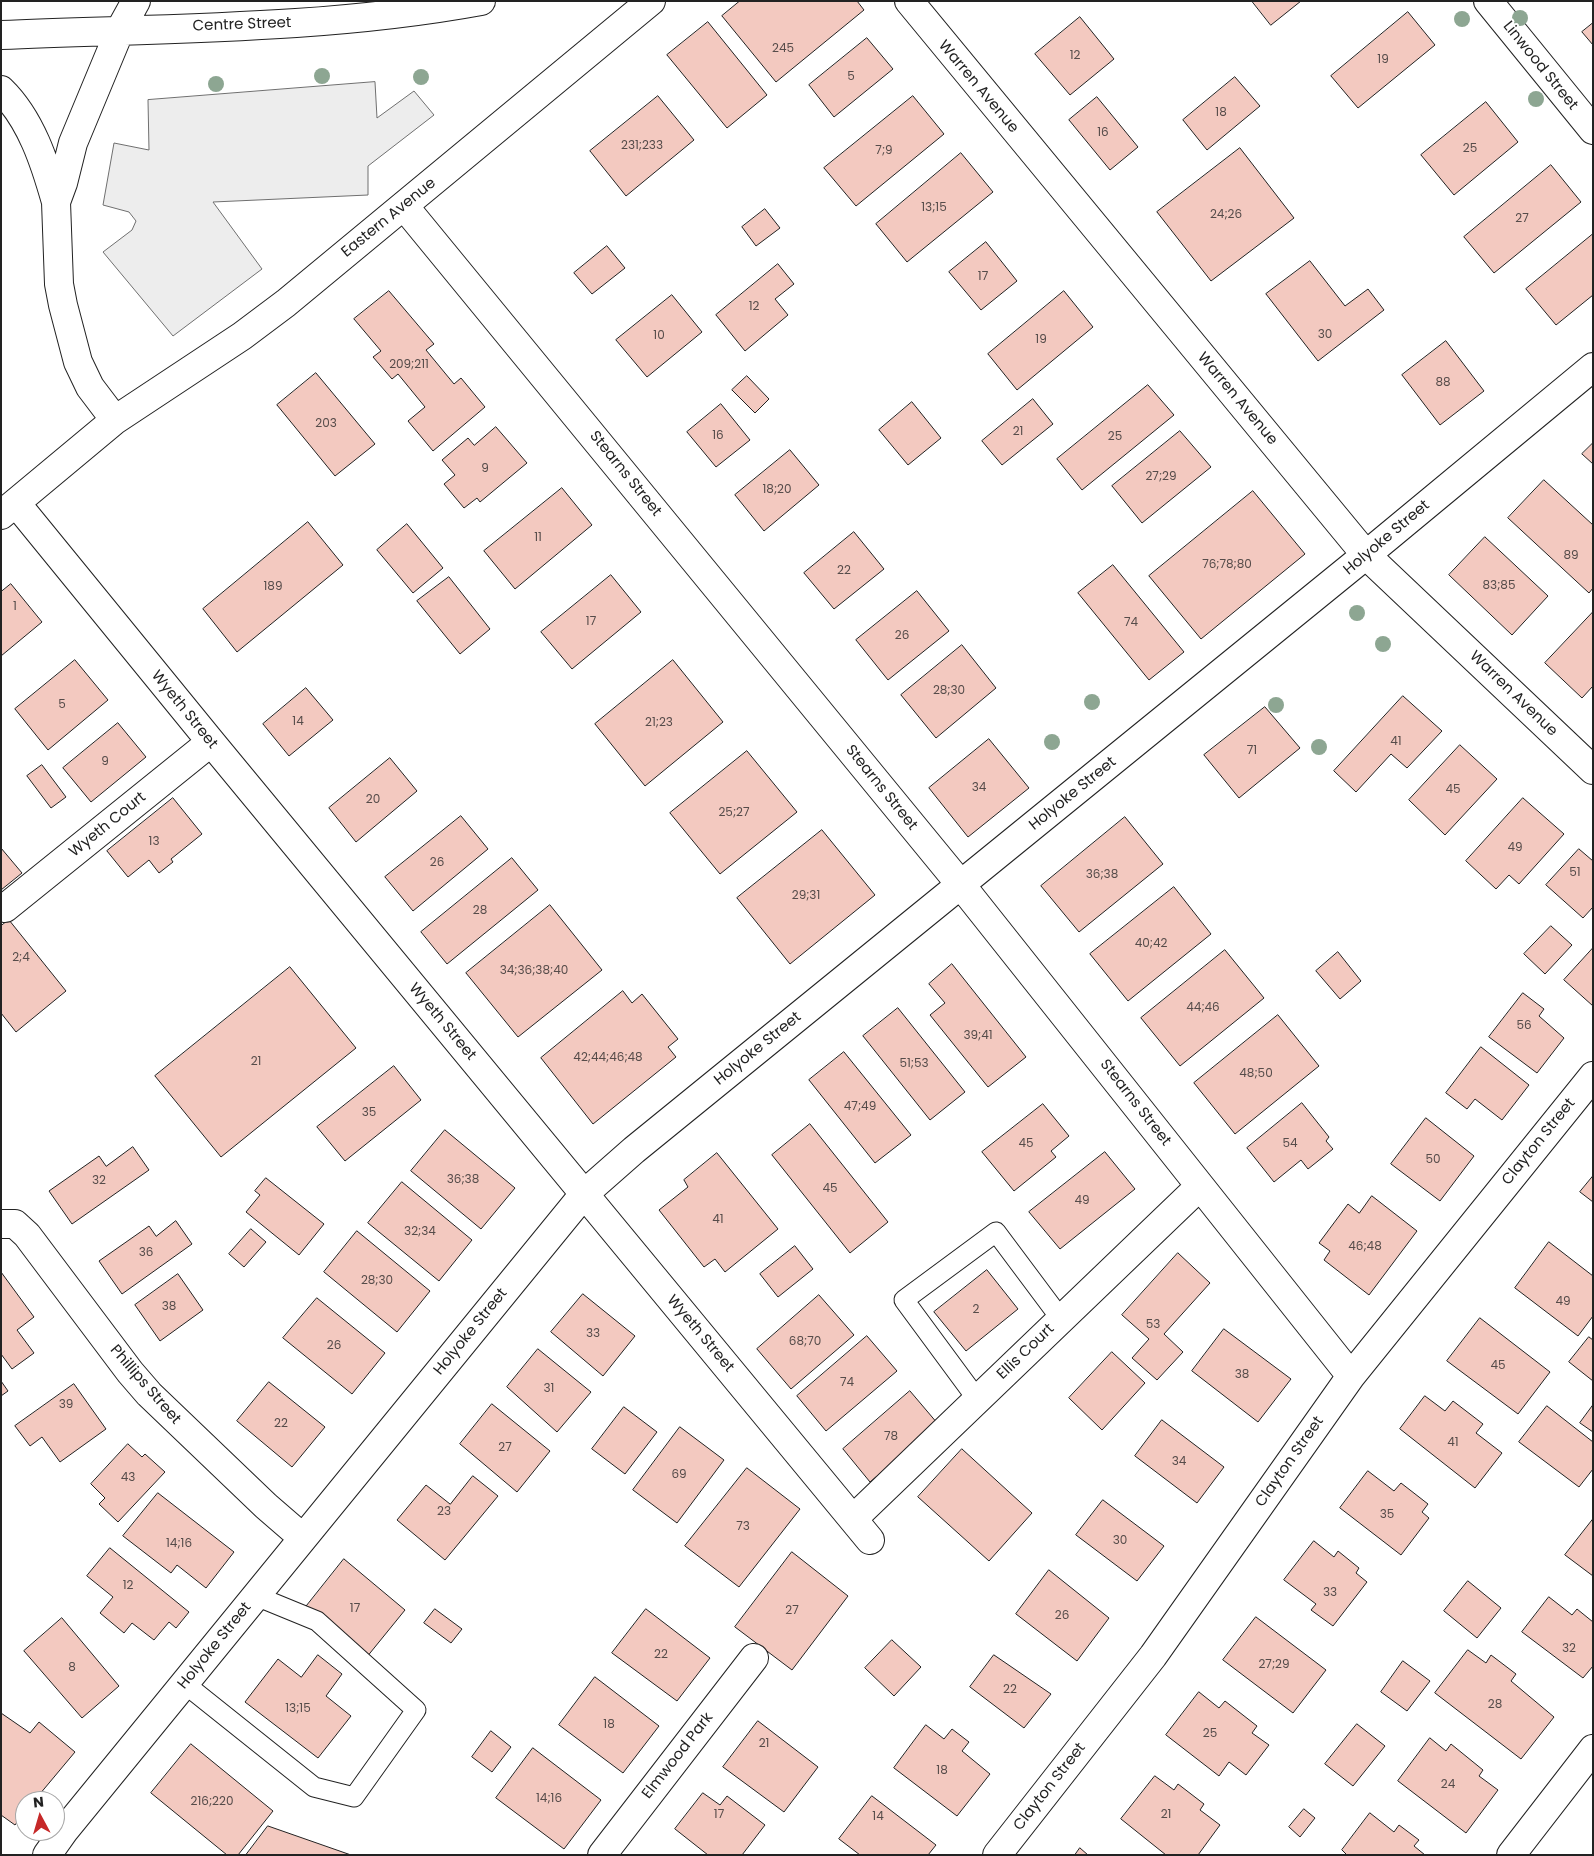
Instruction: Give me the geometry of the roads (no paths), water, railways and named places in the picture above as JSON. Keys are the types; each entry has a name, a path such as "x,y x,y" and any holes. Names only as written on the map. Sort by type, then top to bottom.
{"street":[{"path":"56,202 73,143 120,30 136,1"},
{"name":"Centre Street","path":"1,35 340,21 412,13 481,1"},
{"name":"Eastern Avenue","path":"9,509 115,420 242,336 286,303 651,1"},
{"name":"Warren Avenue","path":"909,1 1366,555 1593,770"},
{"name":"Linwood Street","path":"1488,1 1593,130"},
{"path":"1,90 27,125 38,146 56,202 59,284 62,305 78,362 90,388 115,420"},
{"name":"Stearns Street","path":"404,206 960,885 1351,1376"},
{"name":"Holyoke Street","path":"48,1855 64,1831 584,1194 634,1150 1366,555 1593,367"},
{"name":"Wyeth Street","path":"9,509 211,742 870,1540"},
{"name":"Wyeth Court","path":"6,908 211,742"},
{"name":"Clayton Street","path":"996,1855 1153,1656 1351,1376 1593,1076"},
{"name":"Ellis Court","path":"853,1519 1200,1186"},
{"name":"Phillips Street","path":"1,1224 14,1224 27,1235 130,1372 149,1394 266,1506 303,1538"},
{"name":"Elmwood Park","path":"602,1855 754,1658"},
{"path":"1510,1855 1593,1748"}],"lane":[{"path":"978,1399 904,1300 996,1232 1061,1319"},
{"path":"185,1684 314,1787 354,1796 416,1710 317,1621 256,1596"}]}
